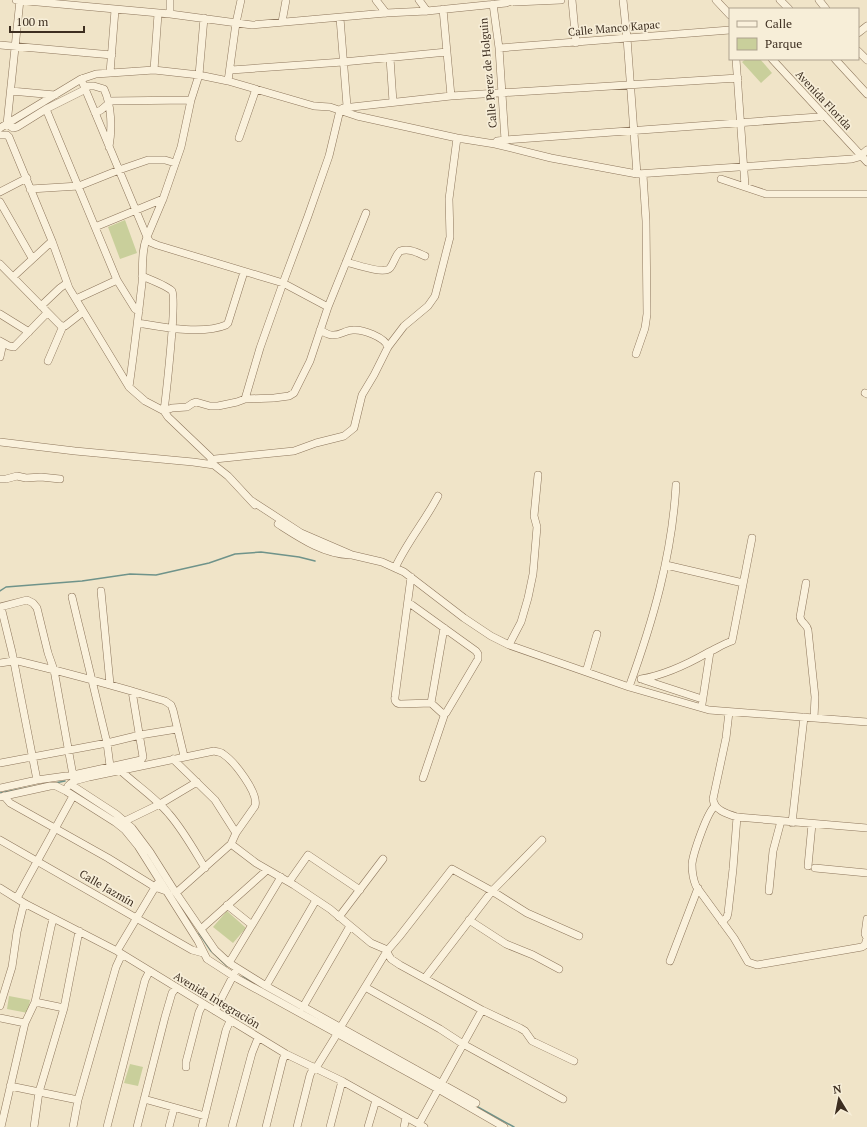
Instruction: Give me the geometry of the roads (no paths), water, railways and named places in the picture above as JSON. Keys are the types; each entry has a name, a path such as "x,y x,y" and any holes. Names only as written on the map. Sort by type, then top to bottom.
{"street":[{"path":"16,0 170,14 252,25 386,13 426,11 443,9 468,3 493,4 513,0 515,2 561,0"},
{"path":"7,124 20,0"},
{"path":"103,0 103,8"},
{"path":"170,0 170,14"},
{"path":"228,81 231,70 236,23 241,0"},
{"path":"282,22 286,0"},
{"path":"376,0 386,13"},
{"path":"419,0 426,11"},
{"path":"572,0 576,43"},
{"path":"623,0 628,38 634,130 646,221 647,314 645,328 636,354"},
{"path":"716,0 729,14"},
{"path":"780,0 788,8"},
{"path":"819,0 825,8"},
{"name":"Calle Perez de Holguin","path":"493,4 499,48 505,140"},
{"path":"443,9 451,96"},
{"path":"110,73 115,10"},
{"path":"154,70 158,14"},
{"path":"129,387 138,323 142,265 146,237 163,199 181,147 191,100 199,75 204,18"},
{"path":"340,18 347,106"},
{"path":"859,32 867,26"},
{"name":"Calle Manco Kapac","path":"499,48 729,30"},
{"path":"0,45 112,55"},
{"path":"859,51 867,60"},
{"path":"231,70 343,62 447,52"},
{"path":"390,58 393,102"},
{"path":"736,60 745,166 745,186"},
{"name":"Avenida Florida","path":"773,60 867,162"},
{"path":"836,60 867,94"},
{"path":"7,124 13,128 17,127 83,85 96,74 154,70 199,75 228,81 314,106 330,107 357,116 457,138 495,144 551,158 640,174 832,161 855,158 867,150"},
{"path":"245,399 260,348 329,156 340,110 343,108 347,106 451,96 738,78"},
{"path":"83,85 135,212 146,237 150,242 283,283 328,307"},
{"path":"0,128 55,95 83,85 94,86 104,89 108,102 111,134 110,148"},
{"path":"239,138 256,89"},
{"path":"11,91 55,95"},
{"path":"95,113 108,102 191,100"},
{"path":"46,109 117,280 135,310 139,311"},
{"path":"495,144 497,141 505,140 818,117 824,115"},
{"path":"0,135 8,135 9,137 27,178 67,283 129,387 145,401 164,411 168,417 252,501 301,533 352,555 382,562 395,568 411,578 464,618 491,636 510,645 629,687 701,708 729,712 867,722"},
{"path":"213,463 215,459 294,451 348,433 354,428 362,395 388,347 404,326 428,306 436,296 450,237 449,199 457,138"},
{"path":"30,189 79,186 118,170 148,160 165,160 175,162"},
{"path":"0,192 27,178"},
{"path":"721,179 766,194 867,194"},
{"path":"95,227 135,212 163,199"},
{"path":"0,202 32,258"},
{"path":"164,411 172,408 187,407 196,402 210,406 218,406 245,399 274,398 289,396 294,393 310,361 328,307 366,213"},
{"path":"13,277 52,241"},
{"path":"346,262 380,271 391,268 400,251 413,251 425,256"},
{"path":"0,264 47,314 58,324 63,326"},
{"path":"138,323 197,330 226,325 228,323 244,272"},
{"path":"142,276 169,289 173,293 172,328 164,411"},
{"path":"76,299 117,280"},
{"path":"41,306 67,283"},
{"path":"48,361 63,326 83,312"},
{"path":"0,314 29,332"},
{"path":"0,357 2,342 14,347 47,314"},
{"path":"320,330 330,335 339,335 348,330 355,329 381,338 387,342 388,347"},
{"path":"0,442 76,451 213,463"},
{"path":"510,645 521,622 528,598 532,574 536,527 534,516 538,475"},
{"path":"0,479 17,476 26,478 41,477 60,479"},
{"path":"629,687 655,609 666,565 676,486"},
{"path":"395,568 403,550 424,521 438,496"},
{"path":"641,680 656,677 677,669 717,647 732,641 752,538"},
{"path":"666,565 743,583"},
{"path":"411,578 395,701 401,704 431,703 442,713 445,713"},
{"path":"806,584 800,617 807,626 808,630 815,697 814,718"},
{"path":"101,591 110,684"},
{"path":"72,598 107,743 110,766"},
{"path":"37,780 12,652 0,607 27,600 33,603 37,608 48,653 54,670 73,780 125,821 141,839 215,950 229,963 303,1007 339,1031"},
{"path":"408,603 412,604 476,651 478,656 478,659 448,712 445,713 423,778"},
{"path":"431,703 444,628"},
{"path":"586,672 597,634"},
{"path":"701,708 710,652"},
{"path":"0,663 13,660 110,684 165,701 171,705 184,756"},
{"path":"632,677 702,700"},
{"path":"63,790 73,780 110,766 141,760 143,757 132,691"},
{"path":"729,712 726,738 713,799 715,806 723,812 737,817 867,828"},
{"path":"792,822 804,717"},
{"path":"0,763 177,729"},
{"path":"0,788 37,780 73,780 214,751 222,753 239,770 255,796 256,803 236,833 231,844 205,868 175,891 168,892 155,887 2,796"},
{"path":"173,759 215,800 236,833"},
{"path":"120,770 160,804 181,830 205,868"},
{"path":"125,821 160,804 197,782"},
{"path":"2,796 56,786 115,822 125,830 138,846 165,891 198,941 207,959 232,975 440,1086 476,1103"},
{"path":"17,898 73,796"},
{"path":"715,806 710,812 693,860 693,876 698,888 734,938 748,962 755,965 862,947 865,945 867,938 865,934 867,919"},
{"path":"722,922 728,914 737,817"},
{"path":"769,891 773,851 781,821"},
{"path":"812,824 811,867 867,873"},
{"name":"Calle Jazmín","path":"0,840 192,950 203,953"},
{"path":"425,978 492,891 542,840"},
{"path":"231,844 267,870 289,882 316,900 371,943 383,947 391,959 482,1010 525,1030 532,1041 574,1061"},
{"path":"289,882 308,855 360,890"},
{"path":"339,917 384,858"},
{"path":"297,1127 310,1075 339,1031 364,987 387,951 399,938 452,869 528,913 579,936"},
{"path":"201,929 267,870"},
{"path":"229,963 280,877"},
{"path":"73,1127 78,1100 119,953 159,880"},
{"name":"Avenida Integración","path":"0,888 24,903 119,953 286,1054 342,1081 421,1126"},
{"path":"670,961 698,888"},
{"path":"266,986 316,900"},
{"path":"0,1006 12,967 17,932 24,903"},
{"path":"227,905 252,924"},
{"path":"1,1127 24,1023 35,1002 50,927 54,919"},
{"path":"469,920 506,944 533,955 559,969"},
{"path":"303,1007 350,926"},
{"path":"34,1127 39,1092 64,1008 79,931"},
{"path":"215,1011 232,975 237,968"},
{"path":"107,1127 145,980 149,972"},
{"path":"364,987 563,1099"},
{"path":"137,1127 171,997 176,988"},
{"path":"35,1002 64,1008"},
{"path":"186,1067 199,1012 203,1004"},
{"path":"421,1126 440,1086 482,1010"},
{"path":"0,1018 24,1023"},
{"path":"202,1127 226,1030 230,1021"},
{"path":"232,1127 252,1053 258,1038"},
{"path":"266,1127 283,1059 286,1054"},
{"path":"330,1127 342,1081"},
{"path":"10,1086 78,1100"},
{"path":"440,1086 504,1127"},
{"path":"144,1099 205,1116"},
{"path":"368,1127 376,1100"},
{"path":"169,1127 174,1108"},
{"path":"404,1127 406,1118"}],"waterway":[{"path":"0,591 6,587 82,581 130,574 156,575 209,563 235,554 261,552 299,557 315,561"},
{"path":"55,783 65,781"},
{"path":"0,793 41,785"},
{"path":"182,910 188,916"},
{"path":"199,933 211,951 227,966"},
{"path":"243,976 254,983"},
{"path":"476,1106 514,1127"}]}
